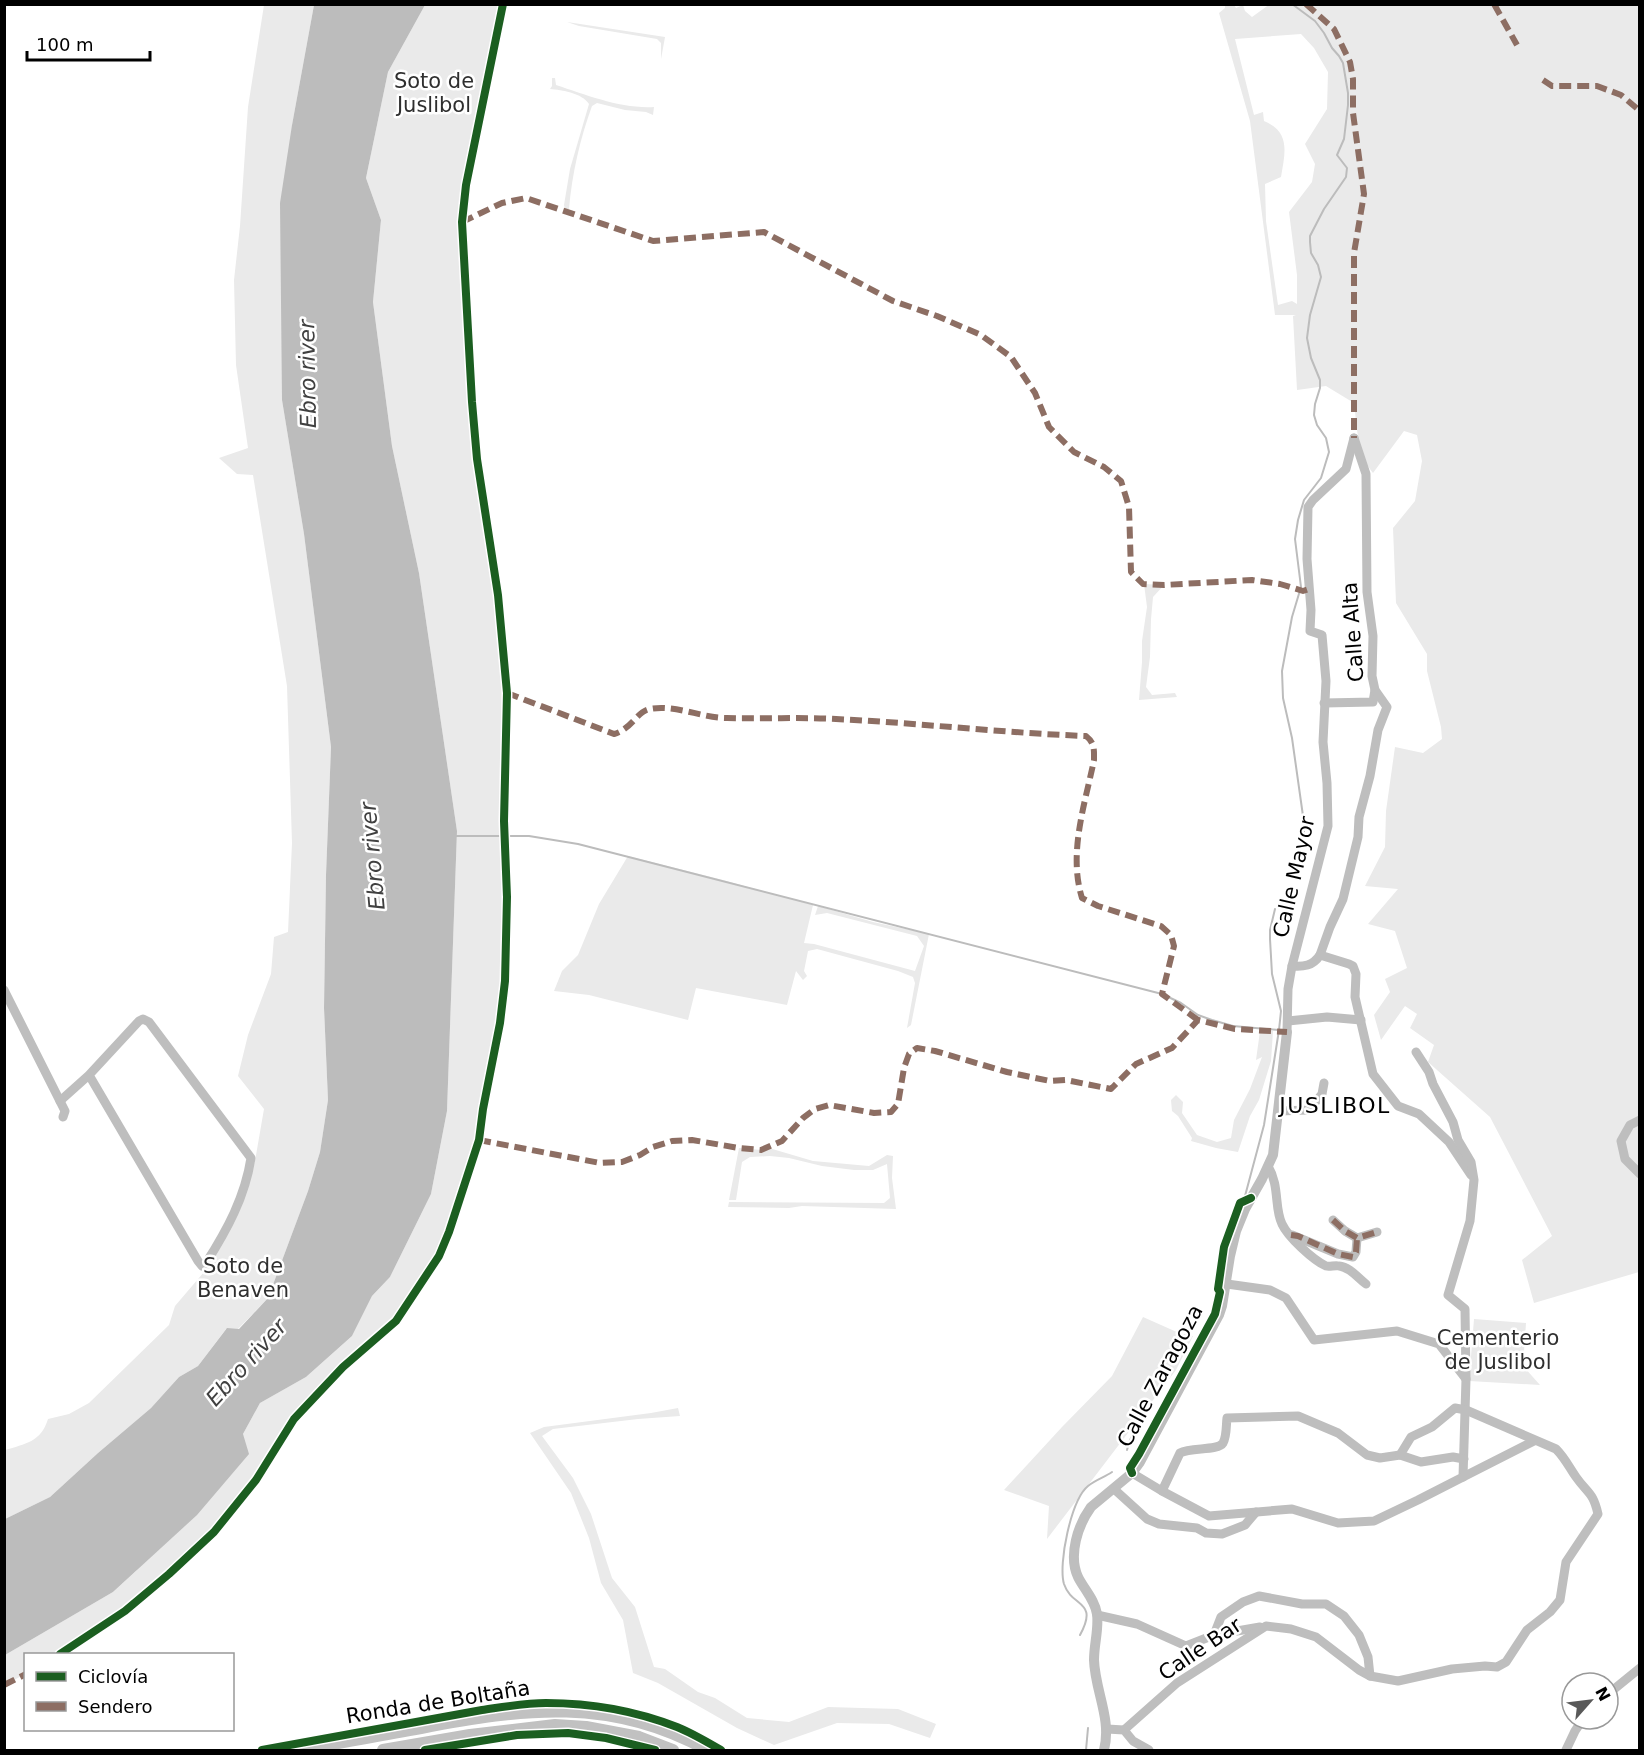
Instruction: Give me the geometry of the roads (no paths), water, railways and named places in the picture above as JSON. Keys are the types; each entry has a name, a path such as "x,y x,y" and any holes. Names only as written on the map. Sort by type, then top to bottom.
{"main road":[{"name":"Ronda de Boltaña","path":"299,1750 465,1719 558,1710 615,1716 642,1723 707,1750"},
{"name":"Ronda de Boltaña","path":"383,1750 470,1735 555,1725 586,1727 639,1737 673,1750"}],"street":[{"name":"Calle Alta","path":"1310,631 1311,610 1307,558 1308,507 1312,500 1346,469 1354,438 1365,474 1366,592 1373,636 1372,676 1375,690 1387,707 1378,730 1370,776 1359,816 1358,837 1343,899 1320,956"},
{"name":"Calle Mayor","path":"1287,1026 1288,989 1292,966 1328,826 1323,742 1326,681 1322,635 1310,631"},
{"path":"1324,703 1373,702 1375,690"},
{"path":"1292,966 1307,966 1314,963 1320,956 1353,966 1356,974 1355,997 1373,1074 1398,1106 1419,1114 1449,1142 1474,1180"},
{"path":"4,990 65,1111 63,1117"},
{"path":"1287,1026 1328,1017 1361,1020"},
{"path":"60,1101 139,1021 143,1019 149,1022 251,1158 244,1189 235,1213 206,1263 202,1266 198,1262 88,1075"},
{"name":"Calle Zaragoza","path":"1104,1750 1107,1729 1094,1662 1097,1615 1094,1604 1076,1571 1075,1549 1086,1514 1097,1501 1132,1473 1146,1452 1219,1316 1236,1230 1269,1166 1274,1146 1287,1026"},
{"path":"1416,1052 1429,1072 1453,1122 1458,1140 1471,1162 1474,1180 1470,1221 1448,1295 1465,1309 1466,1410 1463,1477"},
{"path":"1278,1111 1309,1110 1322,1094 1324,1083"},
{"path":"1640,1120 1630,1125 1621,1141 1625,1159 1640,1174"},
{"path":"1269,1166 1275,1178 1281,1222 1291,1235 1323,1264 1328,1267 1345,1268 1366,1284"},
{"path":"1333,1220 1345,1232 1358,1238 1377,1232"},
{"path":"1291,1235 1338,1254 1353,1257 1358,1238"},
{"path":"1227,1284 1270,1290 1286,1298 1314,1340 1397,1331 1439,1344 1466,1379"},
{"path":"1400,1455 1411,1437 1432,1427 1455,1408 1466,1410 1534,1441"},
{"path":"1162,1491 1180,1453 1190,1449 1221,1446 1224,1442 1227,1418 1298,1416 1338,1433 1367,1455 1380,1458 1400,1455 1421,1462 1453,1456 1464,1459"},
{"path":"1132,1473 1209,1516 1292,1509 1338,1523 1374,1521 1534,1441"},
{"name":"Calle Bar","path":"1124,1730 1177,1683 1266,1626 1291,1629 1316,1637 1370,1677 1398,1681 1452,1669 1497,1667 1506,1662 1527,1630 1550,1612 1560,1600 1566,1562 1598,1514 1594,1497 1576,1477 1564,1458 1556,1449 1534,1441"},
{"path":"1114,1489 1147,1519 1159,1524 1197,1528 1206,1533 1222,1534 1245,1525 1256,1512"},
{"path":"1214,1635 1221,1617 1259,1596 1302,1604 1326,1604 1344,1616 1359,1635 1368,1657 1370,1677"},
{"path":"1097,1615 1137,1624 1186,1646 1214,1635 1266,1626"},
{"path":"1620,1684 1640,1668"},
{"path":"1107,1729 1124,1730 1133,1741 1149,1750"},
{"path":"1566,1750 1575,1731"}],"water":[{"name":"Ebro river","path":"314,5 425,5 388,72 366,178 381,220 373,302 392,446 419,573 457,831 447,1111 431,1194 390,1277 372,1296 352,1336 306,1377 260,1403 243,1434 249,1454 197,1515 113,1592 5,1655 5,1519 50,1497 151,1408 179,1377 198,1366 227,1328 239,1329 268,1298 320,1152 328,1100 324,1008 331,747 304,534 282,400 280,203"}],"waterway":[{"path":"1292,4 1315,21 1339,56 1343,63 1348,93 1344,139 1337,155 1347,168 1346,177 1324,209 1310,236 1311,253 1318,265 1321,277 1310,315 1307,338 1311,358 1320,380 1314,415 1317,425 1326,438 1329,452 1321,478 1304,500 1298,520 1295,539 1301,587 1292,617 1282,671 1283,698 1292,738 1304,838"},
{"path":"454,836 529,836 578,844 1162,994 1198,1015 1233,1026 1279,1030"},
{"path":"1245,1196 1264,1125 1281,1011 1272,974 1270,930 1275,909"},
{"path":"1127,1450 1132,1435 1142,1424"},
{"path":"1080,1635 1087,1616 1082,1605 1068,1592 1064,1584 1064,1548 1071,1518 1082,1493 1088,1486 1112,1472"},
{"path":"1086,1750 1088,1728"}],"district":[{"name":"JUSLIBOL","path":"1335,1105"}],"park label":[{"name":"Soto de Juslibol","path":"434,93"},
{"name":"Soto de Benaven","path":"243,1278"},
{"name":"Cementerio de Juslibol","path":"1498,1350"}]}
